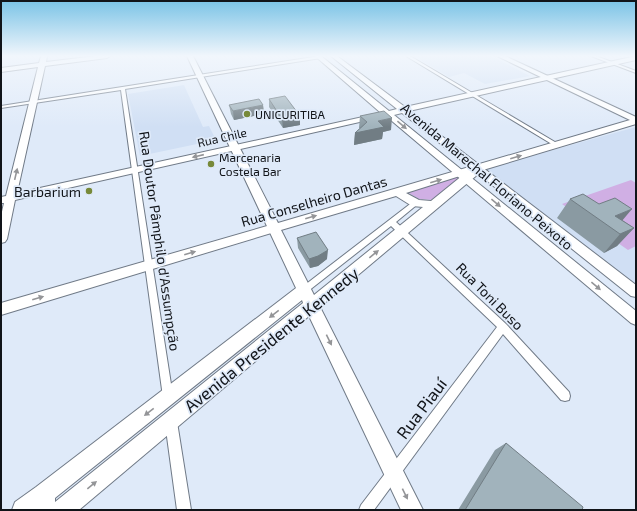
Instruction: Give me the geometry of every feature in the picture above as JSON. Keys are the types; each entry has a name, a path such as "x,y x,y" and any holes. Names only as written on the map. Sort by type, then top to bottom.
{"main road":[{"path":"202,80 412,510"},
{"path":"552,80 636,121"},
{"path":"479,168 636,121"},
{"name":"Avenida Presidente Kennedy","path":"23,510 45,502 217,358 308,297 402,231 434,205 463,176 479,168"},
{"name":"Rua Conselheiro Dantas","path":"274,228 397,192 463,176"},
{"path":"397,192 416,202 434,205"},
{"name":"Avenida Presidente Kennedy","path":"62,510 230,372 308,297"},
{"path":"217,358 230,372"}],"street":[{"path":"1,239 6,199 38,80"},
{"path":"1,107 175,80"},
{"name":"Avenida Marechal Floriano Peixoto","path":"347,80 636,319"},
{"name":"Avenida Marechal Floriano Peixoto","path":"365,80 636,292"},
{"path":"448,80 556,145"},
{"name":"Rua Chile","path":"6,199 540,80"},
{"name":"Rua Doutor Pâmphilo d'Assumpção","path":"123,88 168,398"},
{"name":"Avenida Presidente Kennedy","path":"308,297 391,222 416,202"},
{"name":"Rua Toni Buso","path":"391,222 503,327 565,396"},
{"name":"Rua Conselheiro Dantas","path":"1,309 274,228"},
{"name":"Rua Piauí","path":"366,510 503,327"},
{"path":"171,421 184,510"}],"shaded area":[{"path":"477,80 508,80 485,84"},
{"path":"184,85 203,127 209,126 216,140 140,156 128,94"},
{"path":"636,127 636,286 485,169"},
{"path":"457,177 459,179 433,200 419,199 407,192"},
{"path":"631,180 636,183 636,246 628,250 562,204"}],"building":[{"path":"285,96 300,116 282,119 269,99"},
{"path":"259,99 263,105 233,111 229,105"},
{"path":"384,111 392,118 378,121 384,127 355,133 367,122 360,116"},
{"path":"583,194 599,204 615,198 632,209 615,216 634,228 620,234 570,199"},
{"path":"316,232 328,250 309,259 297,238"},
{"path":"506,443 583,507 582,510 465,510"}],"place":[{"name":"UNICURITIBA","path":"247,114"},
{"name":"Marcenaria Costela Bar","path":"211,164"},
{"name":"Barbarium","path":"89,191"}]}
